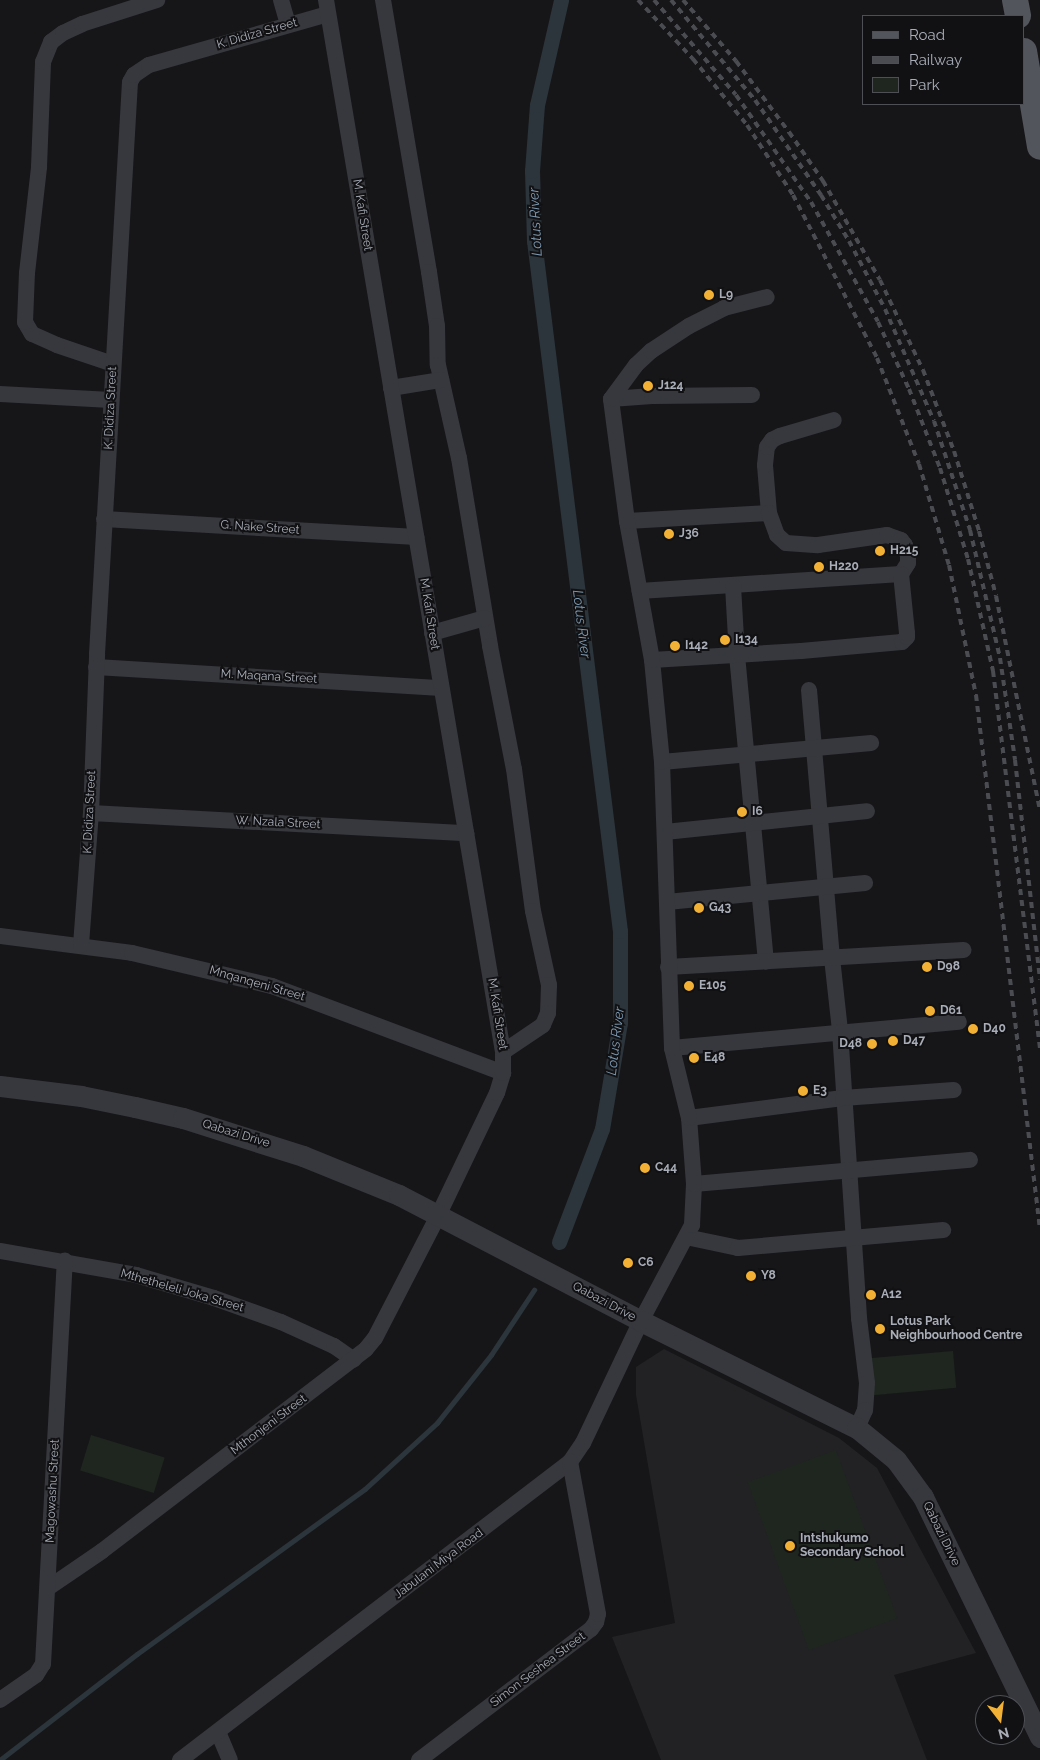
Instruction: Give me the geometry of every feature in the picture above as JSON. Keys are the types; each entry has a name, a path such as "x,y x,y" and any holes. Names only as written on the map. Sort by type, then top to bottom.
{"main road":[{"path":"1015,0 1018,15"},
{"path":"1025,58 1040,146"}],"street":[{"path":"113,364 57,345 32,334 25,322 27,273 39,168 43,62 51,42 63,33 82,24 157,0"},
{"path":"281,0 288,25"},
{"path":"383,0 429,272 441,380 459,458 485,618 513,761 533,912 549,985 548,1013 543,1025 503,1052"},
{"name":"K. Didiza Street","path":"82,945 91,814 96,667 130,82 134,75 149,65 288,25 327,7"},
{"name":"M. Kafi Street","path":"327,7 503,1052 503,1073 497,1093 438,1216"},
{"path":"611,399 636,365 651,351 689,326 724,308 767,297"},
{"path":"390,388 441,380"},
{"path":"0,394 111,400"},
{"path":"611,399 652,396 752,395"},
{"name":"Jabulani Miya Road","path":"180,1760 570,1462 587,1434 641,1321 686,1237 694,1218 694,1184 689,1118 672,1048 662,762 652,660 627,521 611,399"},
{"path":"652,660 737,656 886,644 905,640 907,633 901,574 908,563 906,545 895,536 887,535 818,545 793,545 781,540 769,514 765,454 767,447 772,440 780,436 834,420"},
{"path":"627,521 769,514"},
{"name":"G. Nake Street","path":"104,519 416,537"},
{"path":"640,591 901,574"},
{"path":"733,586 737,656 766,962"},
{"path":"432,633 485,618"},
{"name":"M. Maqana Street","path":"96,667 441,688"},
{"path":"809,690 812,748 840,1031 859,1318 868,1398 857,1428"},
{"path":"662,762 871,743"},
{"path":"665,832 867,811"},
{"name":"W. Nzala Street","path":"91,814 466,833"},
{"path":"667,902 866,883"},
{"name":"Mnqanqeni Street","path":"0,936 132,952 272,986 503,1073"},
{"path":"668,967 964,950"},
{"path":"672,1048 840,1031 959,1022"},
{"name":"Qabazi Drive","path":"0,1086 81,1096 135,1107 241,1135 303,1156 399,1195 641,1321 857,1428 896,1460 923,1497 1040,1737"},
{"path":"689,1118 843,1098 954,1090"},
{"path":"694,1184 970,1160"},
{"name":"Mthonjeni Street","path":"48,1588 88,1562 354,1360 375,1338 438,1216"},
{"path":"686,1237 738,1248 944,1230"},
{"name":"Mthetheleli Joka Street","path":"0,1251 136,1275 214,1298 281,1322 325,1342 354,1360"},
{"name":"Magowashu Street","path":"0,1700 40,1671 43,1664 65,1261"},
{"name":"Simon Seshea Street","path":"420,1760 591,1629 596,1622 598,1614 570,1462"},
{"path":"218,1732 230,1760"}],"shaded area":[{"name":"Intshukumo Secondary School","path":"664,1349 839,1438 877,1468 976,1653 894,1675 927,1760 661,1760 612,1637 675,1623 636,1395 636,1367"}],"green space":[{"path":"953,1351 956,1388 873,1395 869,1358"},
{"path":"91,1435 165,1458 154,1493 80,1470"},
{"path":"836,1450 897,1618 809,1650 748,1482"}],"waterway":[{"name":"Lotus River","path":"559,1242 602,1129 620,1023 620,931 534,241 532,171 537,105 561,0"},
{"path":"0,1760 137,1654 365,1489 437,1423 491,1355 534,1290"}],"railway":[{"path":"638,0 693,59 747,125 793,195 877,358 919,464 949,565 976,695 1040,1229"},
{"path":"654,0 736,95 811,202 878,322 909,389 940,468 968,559 993,671 1040,1050"},
{"path":"671,0 755,100 821,195 849,241 885,309 934,421 970,530 1000,658 1015,760 1040,980"},
{"path":"683,0 736,61 823,181 880,280 923,370 954,451 979,531 996,596 1040,810"}],"place":[{"name":"L9","path":"709,295"},
{"name":"J124","path":"648,386"},
{"name":"J36","path":"669,534"},
{"name":"H215","path":"880,551"},
{"name":"H220","path":"819,567"},
{"name":"I134","path":"725,640"},
{"name":"I142","path":"675,646"},
{"name":"I6","path":"742,812"},
{"name":"G43","path":"699,908"},
{"name":"D98","path":"927,967"},
{"name":"E105","path":"689,986"},
{"name":"D61","path":"930,1011"},
{"name":"D40","path":"973,1029"},
{"name":"D47","path":"893,1041"},
{"name":"D48","path":"872,1044"},
{"name":"E48","path":"694,1058"},
{"name":"E3","path":"803,1091"},
{"name":"C44","path":"645,1168"},
{"name":"C6","path":"628,1263"},
{"name":"Y8","path":"751,1276"},
{"name":"A12","path":"871,1295"},
{"name":"Lotus Park Neighbourhood Centre","path":"880,1329"},
{"name":"Intshukumo Secondary School","path":"790,1546"}]}
